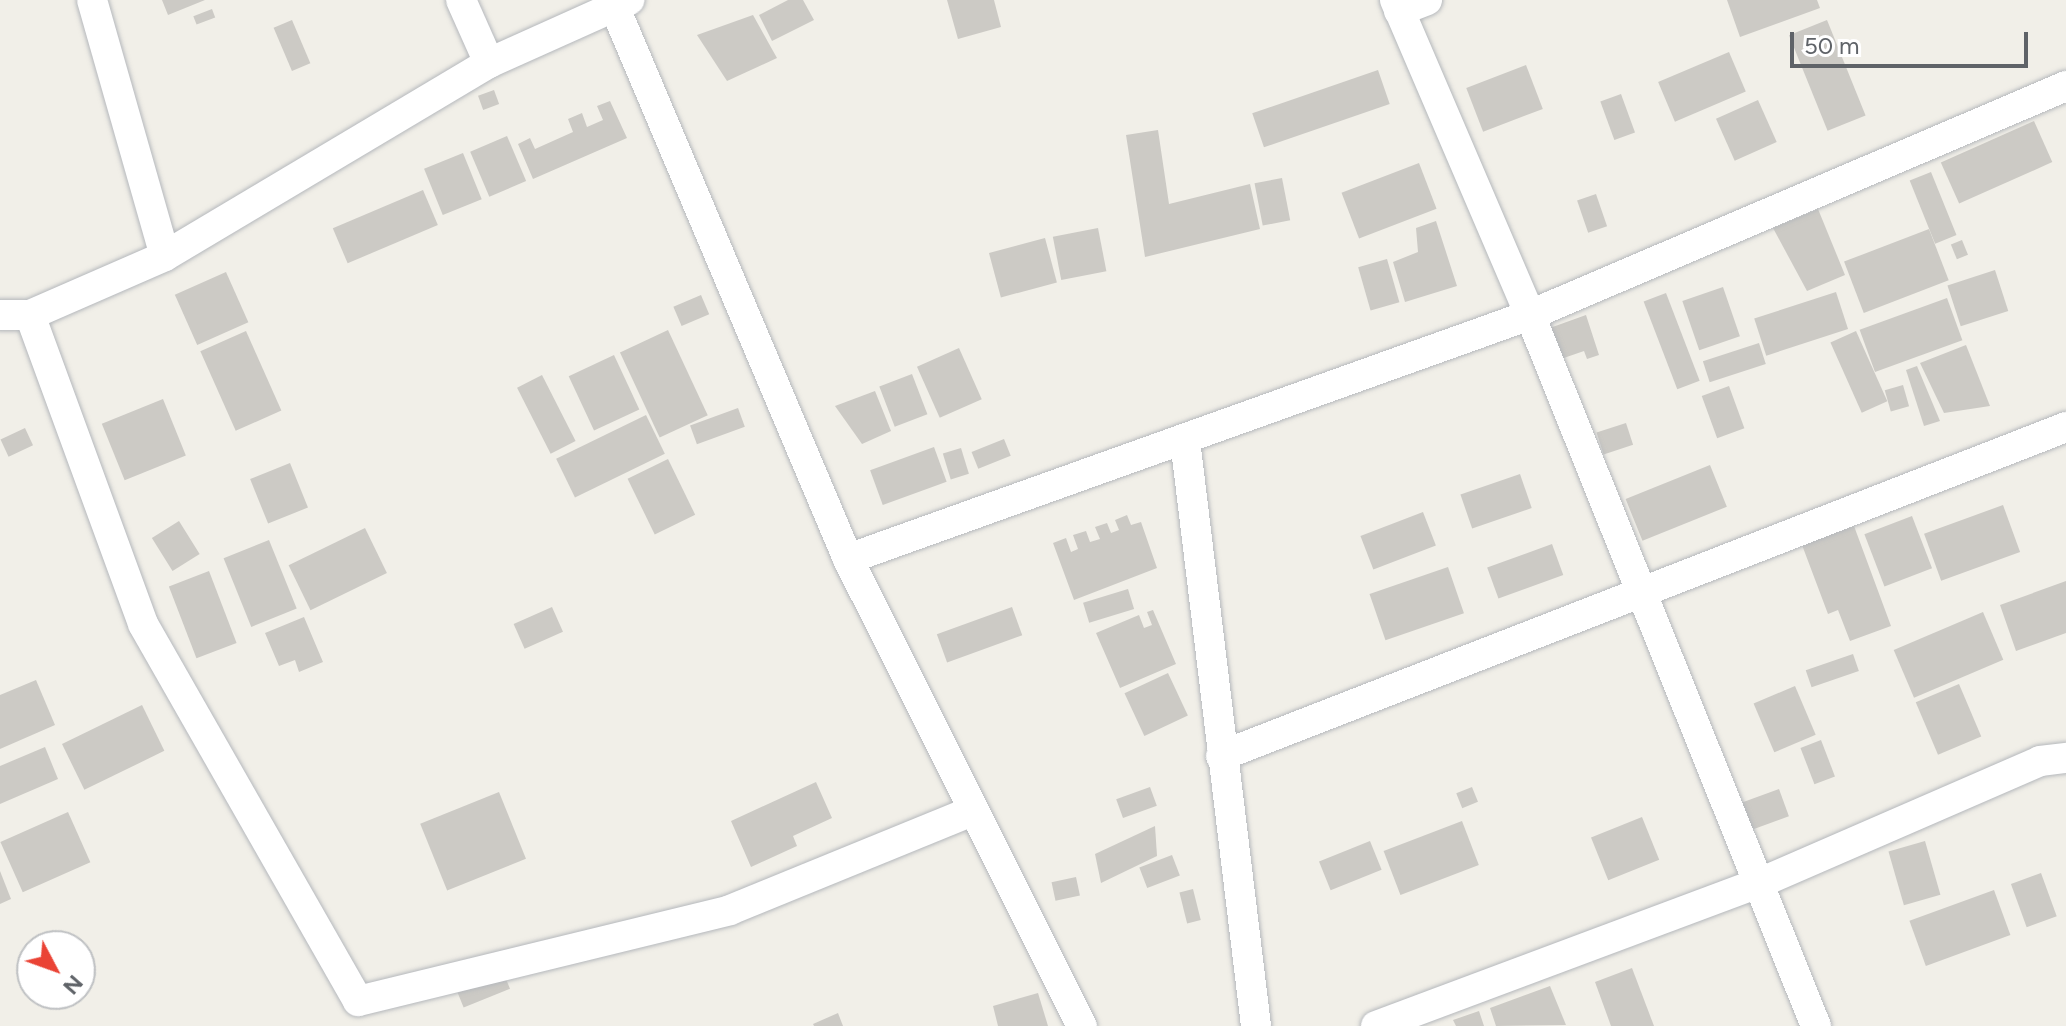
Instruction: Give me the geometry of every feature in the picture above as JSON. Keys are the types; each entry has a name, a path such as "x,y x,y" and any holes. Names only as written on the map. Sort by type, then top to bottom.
{"street":[{"path":"92,0 165,256"},
{"path":"461,0 489,63"},
{"path":"1427,0 1397,5 1530,315 1762,882 1816,1026"},
{"path":"0,315 30,315 165,256 489,63 622,4 848,559 970,812 1082,1026"},
{"path":"848,559 1530,315 2066,86"},
{"path":"30,315 143,624 358,1001 730,910 970,812"},
{"path":"1221,756 1641,587 2066,427"},
{"path":"1185,440 1253,1025"},
{"path":"1376,1026 1762,882 2040,761 2066,758"}],"building":[{"path":"162,0 205,0 168,15"},
{"path":"788,0 803,0 814,20 772,41 759,15"},
{"path":"947,0 994,0 1001,27 958,39"},
{"path":"1727,0 1817,0 1820,8 1740,37"},
{"path":"212,9 215,17 197,25 193,16"},
{"path":"753,15 777,58 727,81 697,35"},
{"path":"292,20 310,63 292,71 274,28"},
{"path":"1827,20 1866,115 1828,131 1789,35"},
{"path":"1729,52 1746,92 1675,122 1658,82"},
{"path":"1526,65 1543,109 1483,132 1466,88"},
{"path":"1378,70 1390,104 1264,147 1252,113"},
{"path":"494,90 499,104 483,110 478,96"},
{"path":"1621,94 1635,133 1614,140 1600,102"},
{"path":"1758,100 1777,142 1735,161 1716,119"},
{"path":"610,101 627,138 533,179 518,144 530,138 535,149 573,132 568,119 582,113 587,127 603,120 597,106"},
{"path":"2034,121 2052,162 1959,204 1941,162"},
{"path":"1158,130 1169,204 1250,184 1260,229 1145,257 1126,135"},
{"path":"507,136 526,181 489,197 470,152"},
{"path":"463,153 482,199 443,215 424,169"},
{"path":"1419,163 1437,209 1359,238 1342,193"},
{"path":"1931,172 1956,235 1935,244 1910,181"},
{"path":"1282,178 1290,220 1263,226 1255,183"},
{"path":"423,190 438,225 348,263 333,228"},
{"path":"1596,194 1607,226 1588,233 1577,201"},
{"path":"1818,209 1845,275 1807,291 1773,228"},
{"path":"1436,221 1457,286 1405,302 1393,262 1418,252 1416,228"},
{"path":"1098,228 1106,271 1061,280 1053,237"},
{"path":"1929,229 1949,280 1864,313 1844,262"},
{"path":"1045,238 1057,282 1001,297 989,253"},
{"path":"1962,240 1968,255 1957,259 1951,244"},
{"path":"1387,259 1399,302 1371,311 1358,267"},
{"path":"1995,270 2008,311 1961,326 1947,285"},
{"path":"226,272 248,322 197,345 175,295"},
{"path":"1723,287 1740,336 1699,350 1682,301"},
{"path":"1836,292 1848,329 1766,356 1754,319"},
{"path":"1666,293 1700,381 1677,389 1644,302"},
{"path":"701,295 709,314 682,326 673,307"},
{"path":"1947,298 1962,340 1875,372 1860,330"},
{"path":"1586,315 1599,355 1587,359 1584,351 1558,360 1547,329"},
{"path":"668,330 708,415 660,438 620,352"},
{"path":"246,331 281,410 236,431 200,351"},
{"path":"1856,331 1887,401 1862,413 1830,342"},
{"path":"1759,343 1766,364 1710,382 1703,361"},
{"path":"1966,345 1990,406 1944,413 1920,363"},
{"path":"959,348 982,399 940,418 917,367"},
{"path":"614,355 639,409 594,431 569,376"},
{"path":"1917,366 1940,421 1924,426 1906,370"},
{"path":"912,374 927,414 895,427 879,387"},
{"path":"542,375 576,441 551,454 517,388"},
{"path":"1903,385 1909,406 1891,411 1885,390"},
{"path":"1729,386 1744,428 1717,438 1702,396"},
{"path":"875,391 891,431 862,444 835,406"},
{"path":"163,399 186,456 125,480 102,424"},
{"path":"738,408 745,427 697,444 690,425"},
{"path":"646,415 665,454 575,497 556,459"},
{"path":"1626,423 1633,445 1604,454 1597,433"},
{"path":"25,428 33,445 9,457 1,439"},
{"path":"1004,439 1011,456 978,469 972,452"},
{"path":"934,447 947,482 883,505 870,470"},
{"path":"961,448 969,474 951,479 943,454"},
{"path":"668,459 695,515 655,534 628,479"},
{"path":"290,463 308,508 268,524 250,479"},
{"path":"1710,465 1727,507 1642,541 1626,499"},
{"path":"1520,474 1532,508 1472,529 1460,495"},
{"path":"2003,505 2020,552 1941,581 1924,534"},
{"path":"1423,512 1436,546 1373,570 1360,536"},
{"path":"1127,515 1131,525 1141,522 1157,568 1074,600 1053,543 1066,538 1071,552 1078,549 1073,535 1086,531 1090,542 1100,539 1095,527 1107,523 1111,533 1119,530 1115,520"},
{"path":"1912,516 1932,568 1884,587 1864,534"},
{"path":"179,521 200,554 173,571 152,538"},
{"path":"1854,526 1891,626 1850,641 1838,610 1828,614 1802,545"},
{"path":"365,528 387,573 311,610 289,565"},
{"path":"269,540 297,609 251,627 224,558"},
{"path":"1552,544 1563,575 1498,599 1487,568"},
{"path":"1448,567 1464,613 1385,640 1370,594"},
{"path":"209,571 237,643 196,658 169,586"},
{"path":"2066,581 2066,633 2016,651 2000,605"},
{"path":"1128,589 1134,609 1089,623 1083,603"},
{"path":"552,607 563,632 525,649 514,624"},
{"path":"1012,607 1022,635 947,663 937,634"},
{"path":"1153,610 1176,664 1120,688 1096,633 1139,615 1144,628 1152,625 1147,612"},
{"path":"1983,612 2003,660 1914,698 1894,650"},
{"path":"304,617 323,662 299,672 295,660 279,666 265,633"},
{"path":"1853,654 1859,671 1812,687 1806,670"},
{"path":"1168,673 1188,716 1144,736 1124,693"},
{"path":"36,680 55,725 0,749 0,695"},
{"path":"1959,684 1981,736 1938,755 1916,702"},
{"path":"1795,686 1816,735 1774,752 1754,704"},
{"path":"142,705 164,751 84,790 62,744"},
{"path":"1821,740 1835,776 1814,784 1800,748"},
{"path":"45,747 58,779 0,804 0,766"},
{"path":"816,782 832,818 793,836 797,846 751,867 731,821"},
{"path":"1150,787 1157,806 1123,818 1116,799"},
{"path":"1472,787 1478,802 1462,808 1456,793"},
{"path":"1779,789 1789,816 1749,831 1739,804"},
{"path":"499,792 526,859 447,891 420,824"},
{"path":"68,812 90,862 23,892 0,842"},
{"path":"1642,817 1659,860 1608,880 1591,838"},
{"path":"1462,821 1479,865 1400,895 1384,851"},
{"path":"1155,826 1157,856 1101,883 1095,854"},
{"path":"1370,841 1382,870 1331,890 1319,862"},
{"path":"1925,841 1940,895 1904,905 1888,851"},
{"path":"1172,855 1180,876 1147,888 1139,868"},
{"path":"0,871 11,899 0,904"},
{"path":"2041,873 2057,916 2027,927 2011,884"},
{"path":"1076,877 1080,896 1055,901 1052,882"},
{"path":"1193,889 1201,920 1187,923 1179,892"},
{"path":"1994,890 2010,935 1926,966 1909,921"},
{"path":"1632,968 1654,1026 1611,1026 1595,982"},
{"path":"504,974 510,989 464,1008 458,993"},
{"path":"1550,986 1566,1025 1496,1026 1490,1008"},
{"path":"1038,993 1048,1026 998,1026 993,1006"},
{"path":"1479,1011 1484,1026 1456,1026 1453,1020"},
{"path":"838,1013 843,1026 813,1024"}]}
